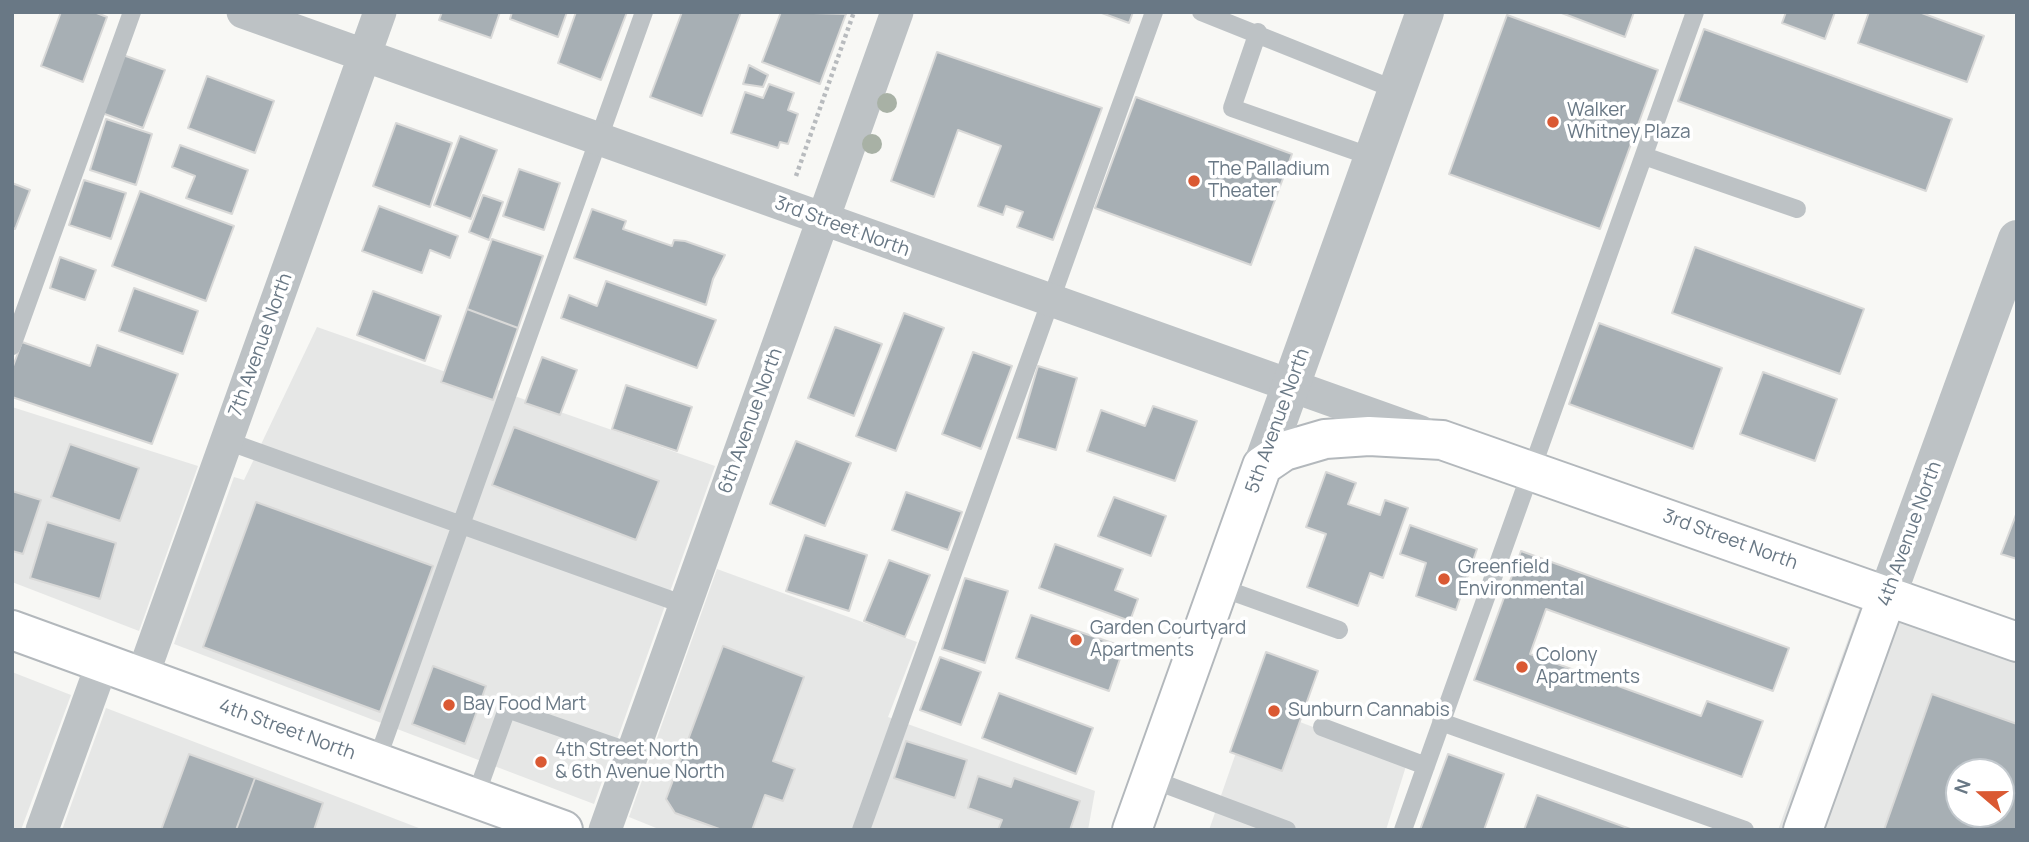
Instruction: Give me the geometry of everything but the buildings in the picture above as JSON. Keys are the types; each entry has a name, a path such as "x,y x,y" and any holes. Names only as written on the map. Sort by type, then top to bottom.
{"main road":[{"name":"3rd Street North","path":"1262,466 1284,451 1325,439 1369,436 1442,440 2017,642"},
{"name":"5th Avenue North","path":"1138,811 1262,466"},
{"name":"4th Avenue North","path":"1803,830 1887,596"},
{"name":"4th Street North","path":"12,630 475,798 511,821 563,830"}],"street":[{"name":"3rd Street North","path":"243,12 1442,440"},
{"name":"7th Avenue North","path":"142,677 380,12"},
{"name":"6th Avenue North","path":"605,830 897,12"},
{"name":"5th Avenue North","path":"1262,466 1425,12"},
{"name":"4th Avenue North","path":"1887,596 2017,239"},
{"path":"42,830 103,664"}],"lane":[{"path":"12,346 132,12"},
{"path":"376,763 644,12"},
{"path":"861,830 1154,12"},
{"path":"1201,12 1258,32 1396,90"},
{"path":"1403,830 1695,12"},
{"path":"1258,32 1232,108 1372,158"},
{"path":"1644,156 1797,209"},
{"path":"227,440 685,605"},
{"path":"1219,587 1339,630"},
{"path":"475,798 507,709 633,753"},
{"path":"1441,722 1745,830"},
{"path":"1322,727 1426,766"},
{"path":"1138,811 1287,830"}],"path":[{"path":"785,206 854,12"}],"shaded area":[{"path":"317,327 715,466 594,804 174,644 234,477 244,480"},
{"path":"12,407 198,466 139,631 12,582"},
{"path":"717,569 917,642 888,717 1095,791 1088,830 661,830 629,817"},
{"path":"1861,604 1864,605 1783,830 1778,830"},
{"path":"1899,617 2017,660 2017,830 1822,830"},
{"path":"12,672 71,695 21,830 12,830"},
{"path":"1253,704 1407,763 1386,830 1209,830"},
{"path":"106,708 424,830 62,830"}],"place":[{"name":"Walker Whitney Plaza","path":"1553,122"},
{"name":"The Palladium Theater","path":"1194,181"},
{"name":"Greenfield Environmental","path":"1444,579"},
{"name":"Garden Courtyard Apartments","path":"1076,640"},
{"name":"Colony Apartments","path":"1522,667"},
{"name":"Bay Food Mart","path":"449,705"},
{"name":"Sunburn Cannabis","path":"1274,711"},
{"name":"4th Street North & 6th Avenue North","path":"541,762"}]}
